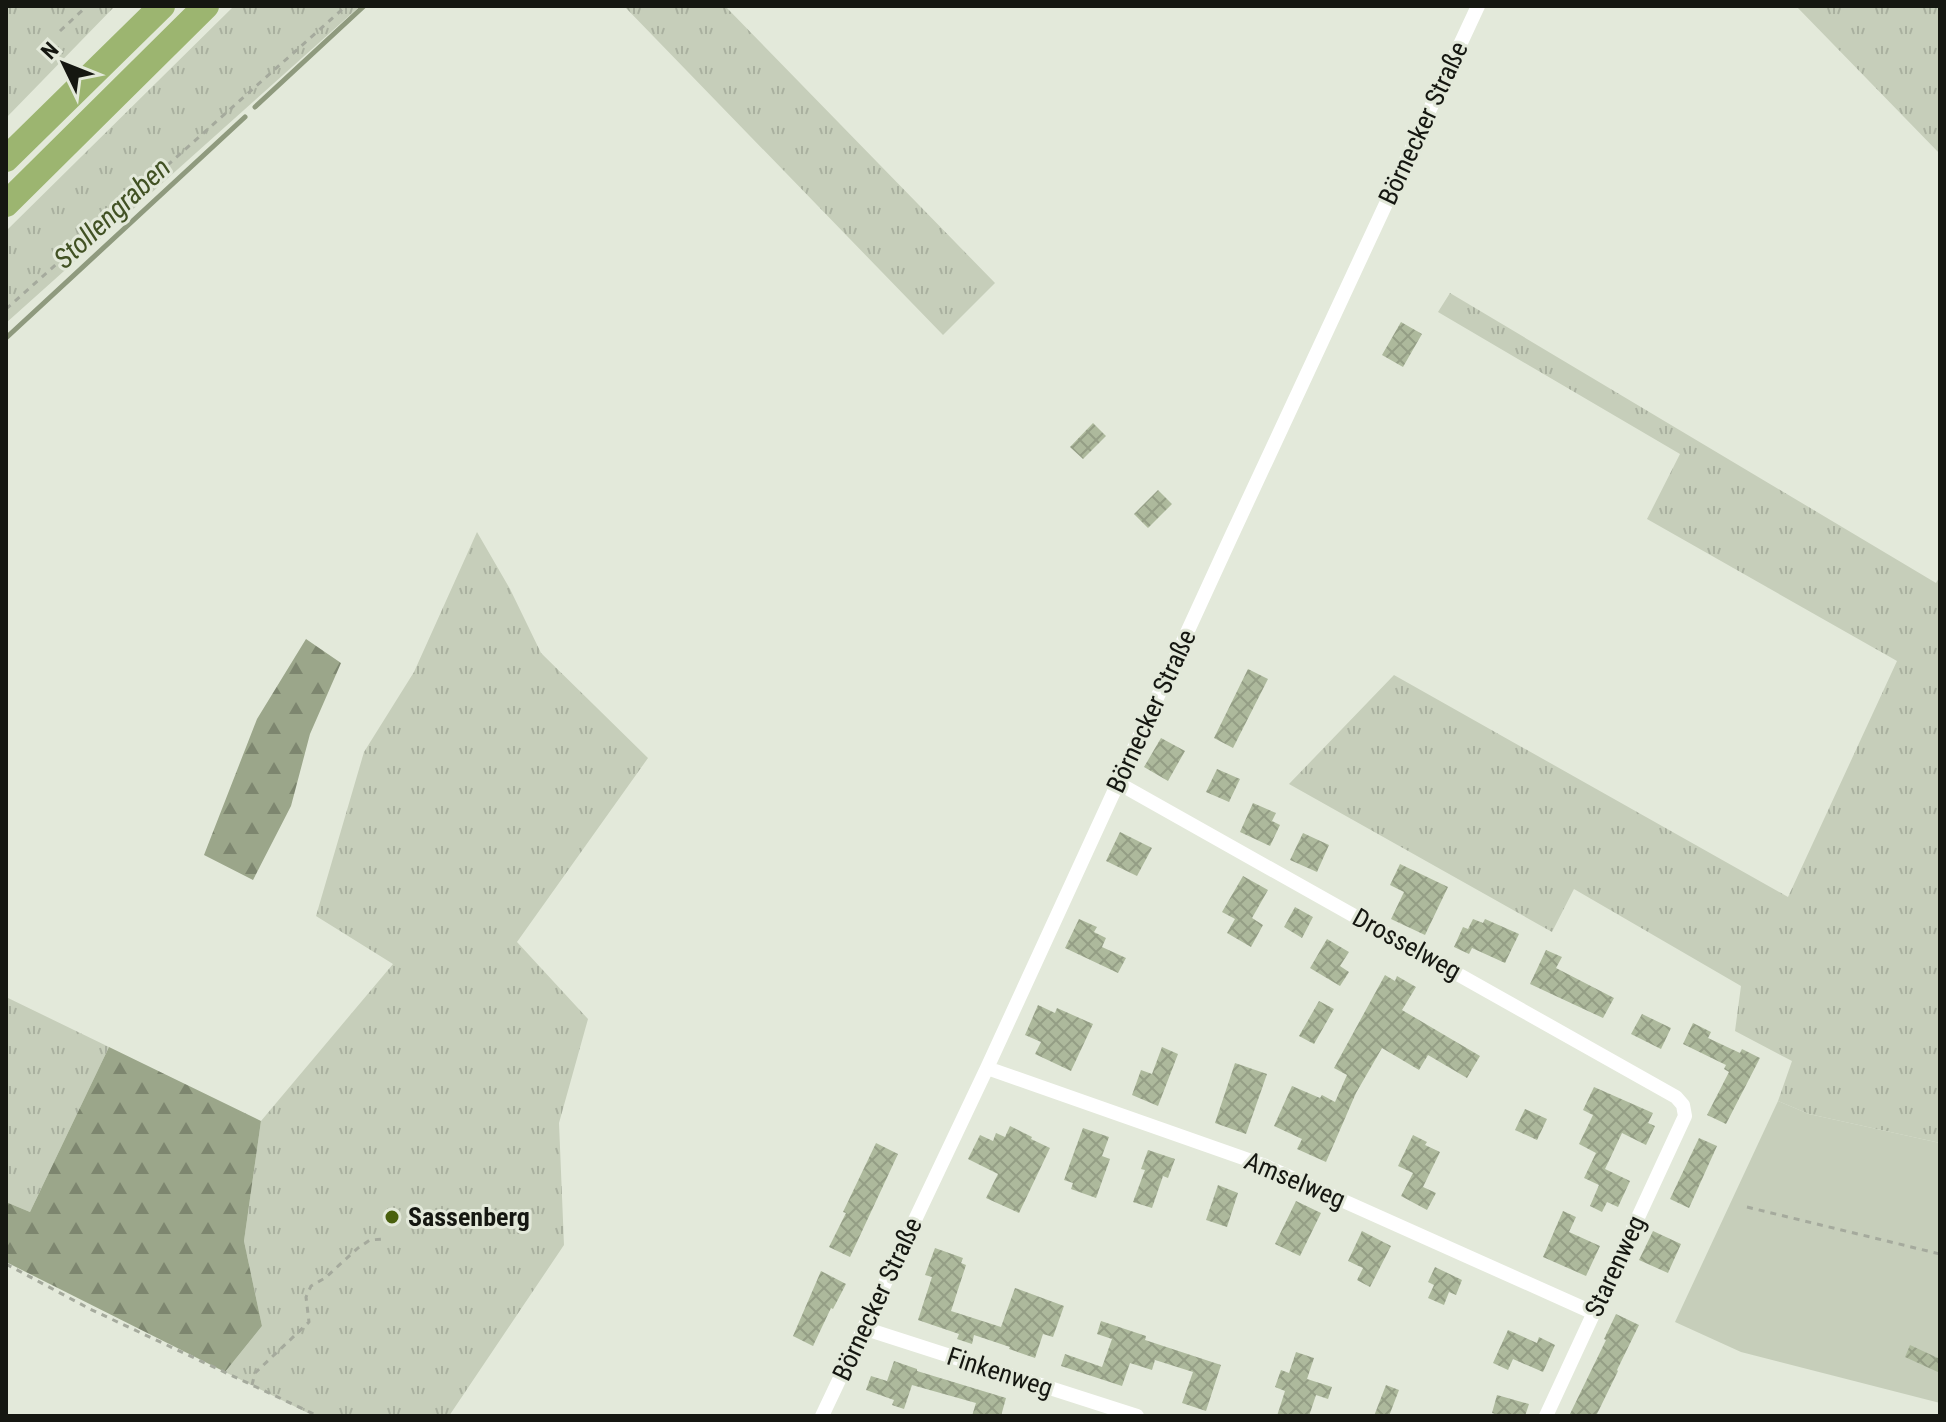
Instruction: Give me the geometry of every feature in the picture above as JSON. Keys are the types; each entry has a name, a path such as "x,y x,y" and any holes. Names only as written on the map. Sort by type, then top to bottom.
{"highway":[{"path":"6,159 162,6"},
{"path":"6,204 206,6"}],"street":[{"name":"Börnecker Straße","path":"822,1416 987,1068 1478,6"},
{"name":"Drosselweg","path":"1118,783 1676,1097 1683,1105 1685,1116"},
{"name":"Amselweg","path":"987,1068 1263,1165 1594,1313"},
{"name":"Starenweg","path":"1546,1416 1685,1116"},
{"name":"Finkenweg","path":"863,1328 1137,1416"}],"path":[{"path":"60,31 87,6"},
{"path":"6,309 346,6"},
{"path":"1747,1207 1940,1254"},
{"path":"252,1385 255,1373 309,1322 306,1297 311,1286 370,1240 383,1239"},
{"path":"6,1264 90,1309 318,1416"}],"green space":[{"path":"6,6 115,6 6,118"},
{"path":"234,6 360,6 6,323 6,231"},
{"path":"624,6 725,6 995,283 943,335"},
{"path":"1796,6 1940,6 1940,154"},
{"path":"1450,293 1936,583 1940,576 1940,1143 1809,1114 1778,1101 1792,1061 1735,1031 1741,986 1574,889 1552,932 1289,784 1394,675 1788,897 1897,661 1647,519 1680,454 1438,312"},
{"path":"477,532 510,589 541,653 648,758 517,942 588,1019 559,1123 564,1245 449,1416 314,1416 225,1372 262,1326 244,1241 261,1121 393,964 316,916 364,752 414,672"},
{"path":"306,639 341,663 310,734 291,806 253,880 204,855 257,719"},
{"path":"6,997 109,1047 30,1212 6,1202"},
{"path":"109,1047 261,1121 244,1241 262,1326 225,1372 6,1262 6,1202 30,1212"},
{"path":"1778,1101 1809,1114 1940,1143 1940,1403 1741,1352 1675,1322"}],"building":[{"path":"1401,322 1422,334 1403,367 1382,355"},
{"path":"1093,423 1106,436 1083,459 1070,447"},
{"path":"1158,490 1172,504 1148,528 1134,514"},
{"path":"1248,669 1268,679 1233,748 1214,738"},
{"path":"1161,738 1185,751 1168,781 1144,767"},
{"path":"1217,769 1240,779 1229,802 1206,792"},
{"path":"1253,803 1276,813 1272,821 1280,825 1270,846 1240,832"},
{"path":"1120,832 1152,848 1137,876 1106,861"},
{"path":"1303,833 1329,845 1317,872 1290,860"},
{"path":"1400,864 1448,887 1425,935 1391,919 1404,892 1390,885"},
{"path":"1243,876 1268,890 1252,918 1263,925 1251,947 1227,933 1235,919 1222,912"},
{"path":"1295,907 1313,917 1302,938 1284,927"},
{"path":"1079,919 1097,927 1094,932 1106,938 1102,947 1126,958 1118,973 1065,948"},
{"path":"1473,919 1483,923 1485,919 1519,934 1505,963 1472,948 1469,954 1454,947 1463,927 1468,929"},
{"path":"1327,939 1349,952 1340,966 1349,972 1340,986 1310,968"},
{"path":"1546,950 1562,957 1556,968 1614,998 1603,1018 1530,984"},
{"path":"1385,975 1395,981 1397,976 1416,987 1402,1010 1480,1056 1467,1078 1428,1055 1419,1070 1382,1048 1356,1093 1326,1162 1297,1149 1302,1139 1274,1126 1292,1086 1335,1102 1347,1075 1334,1068"},
{"path":"1319,1001 1334,1009 1314,1044 1299,1036"},
{"path":"1038,1005 1055,1013 1057,1008 1093,1024 1071,1071 1035,1054 1041,1042 1025,1035"},
{"path":"1642,1014 1671,1028 1661,1049 1631,1034"},
{"path":"1693,1023 1711,1032 1708,1038 1740,1053 1742,1049 1760,1058 1726,1124 1707,1115 1729,1072 1724,1069 1726,1065 1683,1044"},
{"path":"1162,1047 1178,1054 1158,1106 1132,1095 1141,1070 1152,1074"},
{"path":"1235,1063 1267,1074 1246,1134 1215,1123"},
{"path":"1594,1087 1653,1113 1648,1123 1655,1126 1646,1145 1622,1133 1605,1169 1630,1181 1618,1207 1607,1202 1602,1212 1590,1206 1599,1185 1584,1178 1596,1153 1579,1144 1593,1115 1583,1110"},
{"path":"1525,1109 1547,1119 1537,1140 1515,1130"},
{"path":"1010,1126 1050,1148 1019,1213 986,1198 998,1174 968,1159 980,1135 993,1141 996,1133 1005,1137"},
{"path":"1083,1128 1109,1137 1102,1156 1110,1159 1096,1198 1071,1189 1073,1183 1064,1180"},
{"path":"1413,1135 1440,1152 1423,1187 1436,1193 1427,1210 1401,1196 1413,1173 1398,1166"},
{"path":"1699,1138 1717,1146 1689,1208 1670,1199"},
{"path":"876,1143 898,1154 850,1257 829,1247"},
{"path":"1148,1150 1175,1159 1168,1178 1163,1176 1152,1208 1133,1202 1145,1170 1141,1169"},
{"path":"1218,1185 1238,1193 1227,1227 1206,1220"},
{"path":"1296,1201 1321,1213 1300,1256 1275,1244"},
{"path":"1563,1211 1576,1217 1569,1232 1600,1246 1586,1276 1543,1257"},
{"path":"1362,1231 1391,1246 1370,1287 1357,1280 1363,1268 1348,1261"},
{"path":"1653,1231 1681,1244 1668,1273 1639,1260"},
{"path":"935,1248 963,1258 961,1263 966,1265 951,1311 1001,1327 1015,1288 1064,1306 1053,1337 1043,1334 1035,1358 974,1335 972,1344 957,1339 959,1334 918,1320 932,1277 925,1275"},
{"path":"1435,1267 1462,1280 1456,1295 1449,1292 1444,1305 1428,1298 1434,1285 1428,1282"},
{"path":"821,1271 846,1284 813,1346 793,1336"},
{"path":"1616,1314 1639,1325 1618,1371 1596,1416 1569,1416 1606,1340"},
{"path":"1101,1321 1146,1336 1145,1340 1221,1365 1206,1411 1182,1403 1193,1372 1155,1360 1152,1370 1130,1363 1122,1386 1061,1366 1065,1354 1102,1367 1112,1339 1097,1334"},
{"path":"1508,1330 1537,1343 1539,1337 1555,1345 1543,1372 1513,1359 1508,1370 1493,1363"},
{"path":"1910,1345 1940,1359 1940,1373 1905,1357"},
{"path":"1296,1352 1314,1358 1307,1379 1332,1387 1328,1399 1316,1395 1309,1416 1277,1416 1285,1391 1275,1387 1281,1370 1289,1373"},
{"path":"894,1361 1006,1398 1001,1416 972,1416 976,1403 912,1385 904,1409 892,1405 894,1400 866,1390 871,1376 887,1381"},
{"path":"1386,1385 1399,1390 1389,1416 1374,1416"},
{"path":"1497,1395 1529,1404 1525,1416 1492,1413"}],"waterway":[{"name":"Stollengraben","path":"255,107 364,6"},
{"name":"Stollengraben","path":"6,338 245,117"}],"place":[{"name":"Sassenberg","path":"392,1217"}]}
